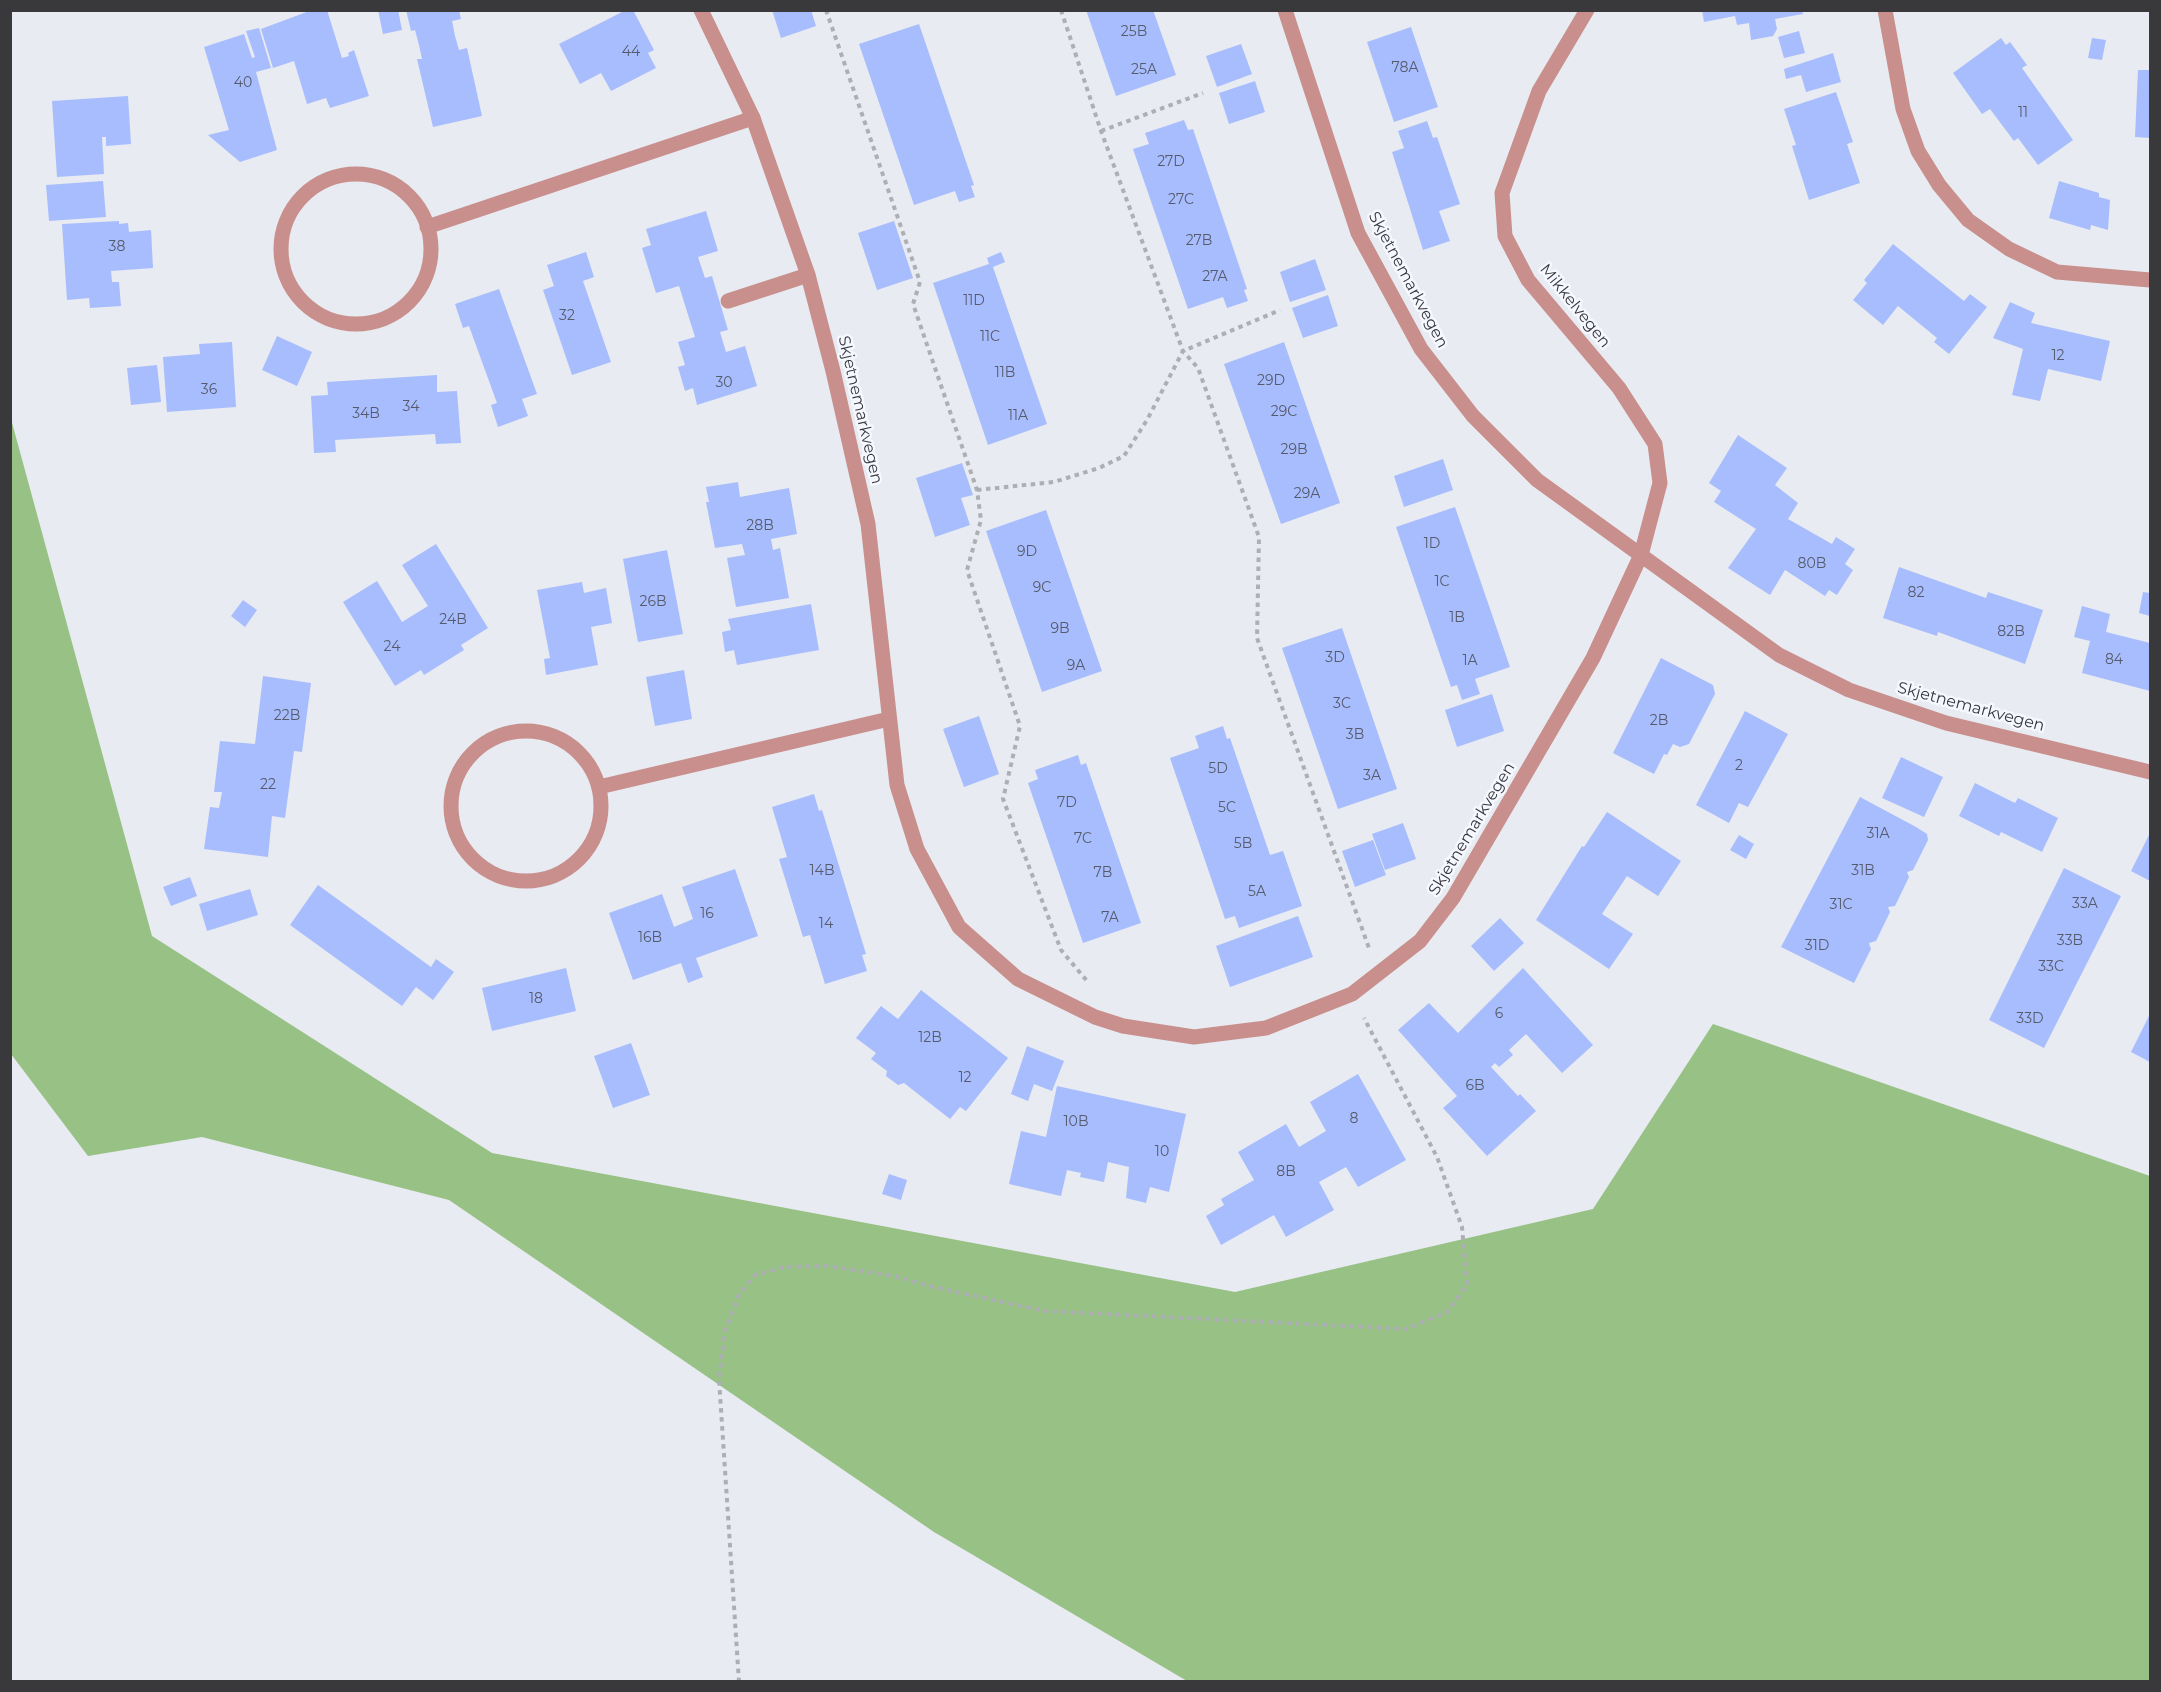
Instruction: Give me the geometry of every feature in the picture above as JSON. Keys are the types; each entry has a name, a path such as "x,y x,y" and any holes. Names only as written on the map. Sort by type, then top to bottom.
{"street":[{"name":"Skjetnemarkvegen","path":"701,10 753,118 808,275 868,524 897,785 917,849 959,927 1018,979 1095,1017 1123,1026 1194,1037 1266,1028 1352,994 1379,976 1420,941 1454,898 1593,658 1641,555"},
{"name":"Skjetnemarkvegen","path":"1285,10 1358,233 1421,349 1473,416 1537,480 1779,655 1849,690 1946,723 2151,772"},
{"name":"Mikkelvegen","path":"1587,10 1539,91 1502,193 1505,236 1528,280 1619,388 1655,444 1660,483 1641,555"},
{"path":"1885,10 1903,109 1918,151 1939,185 1968,220 2009,249 2057,272 2151,280"},
{"path":"427,227 753,118"},
{"path":"343,175 367,175 390,182 407,194 419,209 427,227 431,250 427,273 417,294 400,310 380,321 357,325 334,321 316,313 300,300 288,282 281,261 281,239 289,214 304,194 320,183 343,175"},
{"path":"728,302 808,275"},
{"path":"599,788 889,719"},
{"path":"533,731 555,737 575,749 590,766 599,788 601,809 598,829 589,849 575,864 557,876 535,882 512,881 491,873 473,860 454,829 451,801 458,773 470,755 488,741 510,733 533,731"}],"path":[{"path":"826,10 920,282 913,304 977,490 981,520 967,570 1020,726 1003,799 1061,950 1096,992 1095,1017"},
{"path":"1060,10 1101,131 1183,351 1198,368 1258,537 1257,638 1379,976"},
{"path":"1101,131 1203,93"},
{"path":"977,490 1054,482 1099,468 1124,456 1147,420 1183,351 1280,310"},
{"path":"739,1682 719,1379 726,1331 739,1295 755,1275 784,1267 827,1266 894,1276 933,1287 1045,1311 1406,1329 1447,1312 1467,1284 1462,1227 1437,1157 1352,994"}],"green space":[{"path":"11,419 152,936 492,1153 1235,1292 1593,1209 1713,1024 2150,1176 2150,1681 1187,1681 934,1532 449,1200 202,1137 88,1156 11,1054"}],"building":[{"path":"312,10 327,10 342,58 349,56 348,53 354,50 369,96 330,108 326,98 307,104 294,61 273,68 261,29"},
{"path":"378,10 398,10 402,30 383,34"},
{"path":"406,10 459,10 461,19 452,21 455,36 459,50 467,48 482,116 433,127 417,59 422,59 419,45 415,30 411,31"},
{"path":"626,10 633,10 654,50 648,53 656,68 611,91 601,73 580,84 559,44"},
{"path":"772,10 811,10 816,26 781,38"},
{"path":"1086,10 1153,10 1176,75 1116,96"},
{"path":"1702,10 1802,10 1803,14 1775,19 1777,29 1773,36 1751,40 1749,23 1737,25 1735,16 1704,22"},
{"path":"919,24 974,185 971,186 975,197 959,202 955,191 914,205 859,44"},
{"path":"1411,27 1438,107 1394,122 1367,42"},
{"path":"259,28 271,68 256,72 277,150 240,162 208,135 229,130 204,47 244,34 252,58 255,57 246,31"},
{"path":"1799,31 1805,53 1784,58 1778,37"},
{"path":"2001,38 2006,45 2010,42 2027,65 2022,68 2073,140 2038,165 2018,138 2014,141 1990,109 1982,114 1953,73"},
{"path":"2092,38 2106,40 2102,60 2088,58"},
{"path":"1241,44 1252,74 1217,87 1206,56"},
{"path":"1833,53 1841,82 1806,92 1801,75 1786,79 1784,69"},
{"path":"2138,70 2150,70 2150,138 2135,137"},
{"path":"1255,81 1265,112 1229,124 1219,93"},
{"path":"1836,92 1853,142 1847,144 1860,183 1809,200 1792,146 1796,145 1784,109"},
{"path":"128,96 131,144 106,146 106,137 102,137 104,174 57,177 52,101"},
{"path":"1184,120 1188,130 1193,129 1247,289 1244,290 1248,301 1227,308 1223,297 1188,309 1133,149 1149,144 1145,133"},
{"path":"1427,121 1433,138 1437,137 1460,204 1439,211 1450,241 1423,250 1392,152 1404,148 1398,131"},
{"path":"103,181 106,217 49,221 46,185"},
{"path":"2059,181 2099,193 2099,197 2110,200 2108,230 2091,225 2090,230 2049,218"},
{"path":"706,211 718,251 698,257 705,278 712,276 728,330 720,332 726,352 745,346 757,386 697,405 693,388 685,391 678,367 685,365 678,342 695,337 679,286 656,293 642,248 651,245 646,229"},
{"path":"119,221 119,224 128,223 129,232 151,230 153,268 111,271 112,282 119,282 121,306 90,308 89,298 67,300 62,224"},
{"path":"894,221 913,278 877,290 858,233"},
{"path":"1893,244 1964,301 1970,294 1987,307 1949,354 1934,342 1937,338 1898,306 1883,325 1853,300 1867,283 1864,280"},
{"path":"586,252 594,277 583,281 611,362 572,375 543,290 554,286 547,265"},
{"path":"1001,252 1005,262 993,267 1047,424 988,445 933,283 989,264 987,258"},
{"path":"1315,259 1326,290 1290,302 1280,272"},
{"path":"499,289 537,394 522,399 528,416 498,427 491,405 497,403 469,326 463,328 455,304"},
{"path":"1328,295 1338,326 1303,338 1292,308"},
{"path":"2010,302 2035,313 2031,323 2110,341 2101,381 2048,369 2040,401 2012,395 2023,349 1993,338"},
{"path":"277,336 312,352 297,386 262,370"},
{"path":"232,342 236,407 167,412 163,357 200,354 199,344"},
{"path":"1284,342 1340,503 1281,524 1224,364"},
{"path":"157,365 161,402 131,405 127,368"},
{"path":"437,375 437,392 457,391 461,443 436,444 435,434 335,440 336,452 314,453 311,396 328,395 327,382"},
{"path":"1738,435 1787,468 1775,485 1798,503 1788,519 1832,544 1836,537 1855,549 1845,564 1853,570 1837,595 1829,590 1825,596 1785,570 1770,595 1728,568 1756,529 1714,502 1721,491 1709,483"},
{"path":"1443,459 1453,490 1404,507 1394,476"},
{"path":"962,463 973,495 961,498 970,525 935,537 916,478"},
{"path":"738,482 740,497 789,488 797,534 771,539 773,550 780,548 789,598 736,607 727,558 745,555 742,544 715,548 706,502 709,502 706,487"},
{"path":"1455,507 1510,667 1475,679 1480,694 1462,700 1457,685 1451,687 1396,527"},
{"path":"1046,510 1102,671 1042,692 986,531"},
{"path":"436,544 488,628 461,645 464,650 424,675 421,670 395,686 343,602 377,581 402,622 428,606 402,565"},
{"path":"667,550 683,634 638,642 623,559"},
{"path":"1899,567 1986,598 1988,592 2043,610 2025,664 1938,632 1937,636 1883,618"},
{"path":"582,582 584,593 606,588 612,623 591,627 598,665 546,675 544,659 550,658 537,590"},
{"path":"2143,592 2150,593 2150,616 2139,613"},
{"path":"243,600 257,610 245,627 231,616"},
{"path":"811,604 819,650 737,665 734,650 725,652 722,632 731,630 728,619"},
{"path":"2082,606 2110,614 2106,632 2150,643 2150,691 2082,673 2090,641 2074,637"},
{"path":"1342,628 1397,789 1338,809 1282,648"},
{"path":"1661,658 1713,685 1715,694 1689,744 1680,747 1673,744 1667,755 1664,754 1654,774 1613,753"},
{"path":"684,670 692,719 655,726 646,677"},
{"path":"263,676 311,683 302,752 294,751 285,818 272,816 268,857 204,849 210,807 219,808 222,792 214,792 220,741 255,744"},
{"path":"1492,694 1504,731 1457,747 1445,710"},
{"path":"1745,711 1788,734 1748,807 1739,803 1729,823 1696,805"},
{"path":"979,716 999,774 964,787 943,729"},
{"path":"1223,726 1227,739 1230,738 1270,855 1283,851 1302,906 1239,928 1235,916 1225,919 1170,758 1199,748 1195,736"},
{"path":"1078,755 1081,765 1086,763 1141,923 1083,943 1028,783 1038,779 1035,770"},
{"path":"1901,757 1943,777 1924,817 1882,798"},
{"path":"1975,783 2015,803 2018,798 2058,818 2042,852 2001,832 1999,836 1959,816"},
{"path":"814,794 819,811 822,810 866,954 862,955 867,971 825,984 810,935 803,937 779,859 787,857 772,807"},
{"path":"1860,797 1916,827 1927,834 1928,840 1913,870 1907,872 1909,877 1895,906 1888,907 1890,912 1876,941 1869,943 1871,949 1854,983 1781,947"},
{"path":"1607,812 1681,861 1658,896 1627,876 1602,914 1633,934 1609,969 1536,920 1582,846 1584,847"},
{"path":"1403,823 1416,859 1385,870 1372,834"},
{"path":"2150,833 2150,881 2131,871"},
{"path":"1739,835 1754,844 1746,859 1730,850"},
{"path":"1373,840 1386,875 1355,887 1342,851"},
{"path":"2064,868 2121,896 2044,1048 1989,1020"},
{"path":"735,869 758,936 696,958 703,977 688,983 681,963 633,980 609,913 662,894 674,927 693,919 682,887"},
{"path":"190,877 197,896 171,906 163,887"},
{"path":"318,885 431,967 436,959 454,972 433,1000 416,987 402,1006 290,925"},
{"path":"250,889 258,915 207,931 199,904"},
{"path":"1298,916 1313,957 1230,987 1216,946"},
{"path":"1500,918 1524,943 1494,971 1471,946"},
{"path":"566,968 576,1011 492,1031 482,988"},
{"path":"1523,968 1593,1045 1562,1073 1526,1034 1509,1050 1513,1055 1499,1067 1495,1063 1491,1067 1518,1096 1520,1094 1536,1111 1487,1156 1443,1108 1457,1096 1398,1030 1429,1003 1458,1033"},
{"path":"921,990 1008,1058 966,1111 960,1107 950,1119 904,1083 898,1085 886,1076 887,1071 871,1059 876,1053 856,1038 881,1006 898,1019"},
{"path":"2150,1014 2150,1062 2131,1052"},
{"path":"631,1043 650,1095 613,1108 594,1056"},
{"path":"1027,1046 1064,1061 1052,1091 1034,1084 1028,1101 1011,1094"},
{"path":"1358,1074 1406,1160 1358,1187 1346,1167 1319,1182 1334,1210 1286,1237 1274,1215 1221,1245 1206,1216 1224,1205 1221,1199 1254,1180 1238,1152 1286,1124 1299,1147 1326,1131 1310,1102"},
{"path":"1057,1086 1186,1114 1169,1192 1150,1187 1146,1203 1126,1198 1129,1167 1108,1162 1104,1182 1080,1177 1081,1173 1067,1170 1061,1196 1009,1184 1021,1131 1046,1137"},
{"path":"889,1174 907,1180 901,1200 882,1194"}]}
